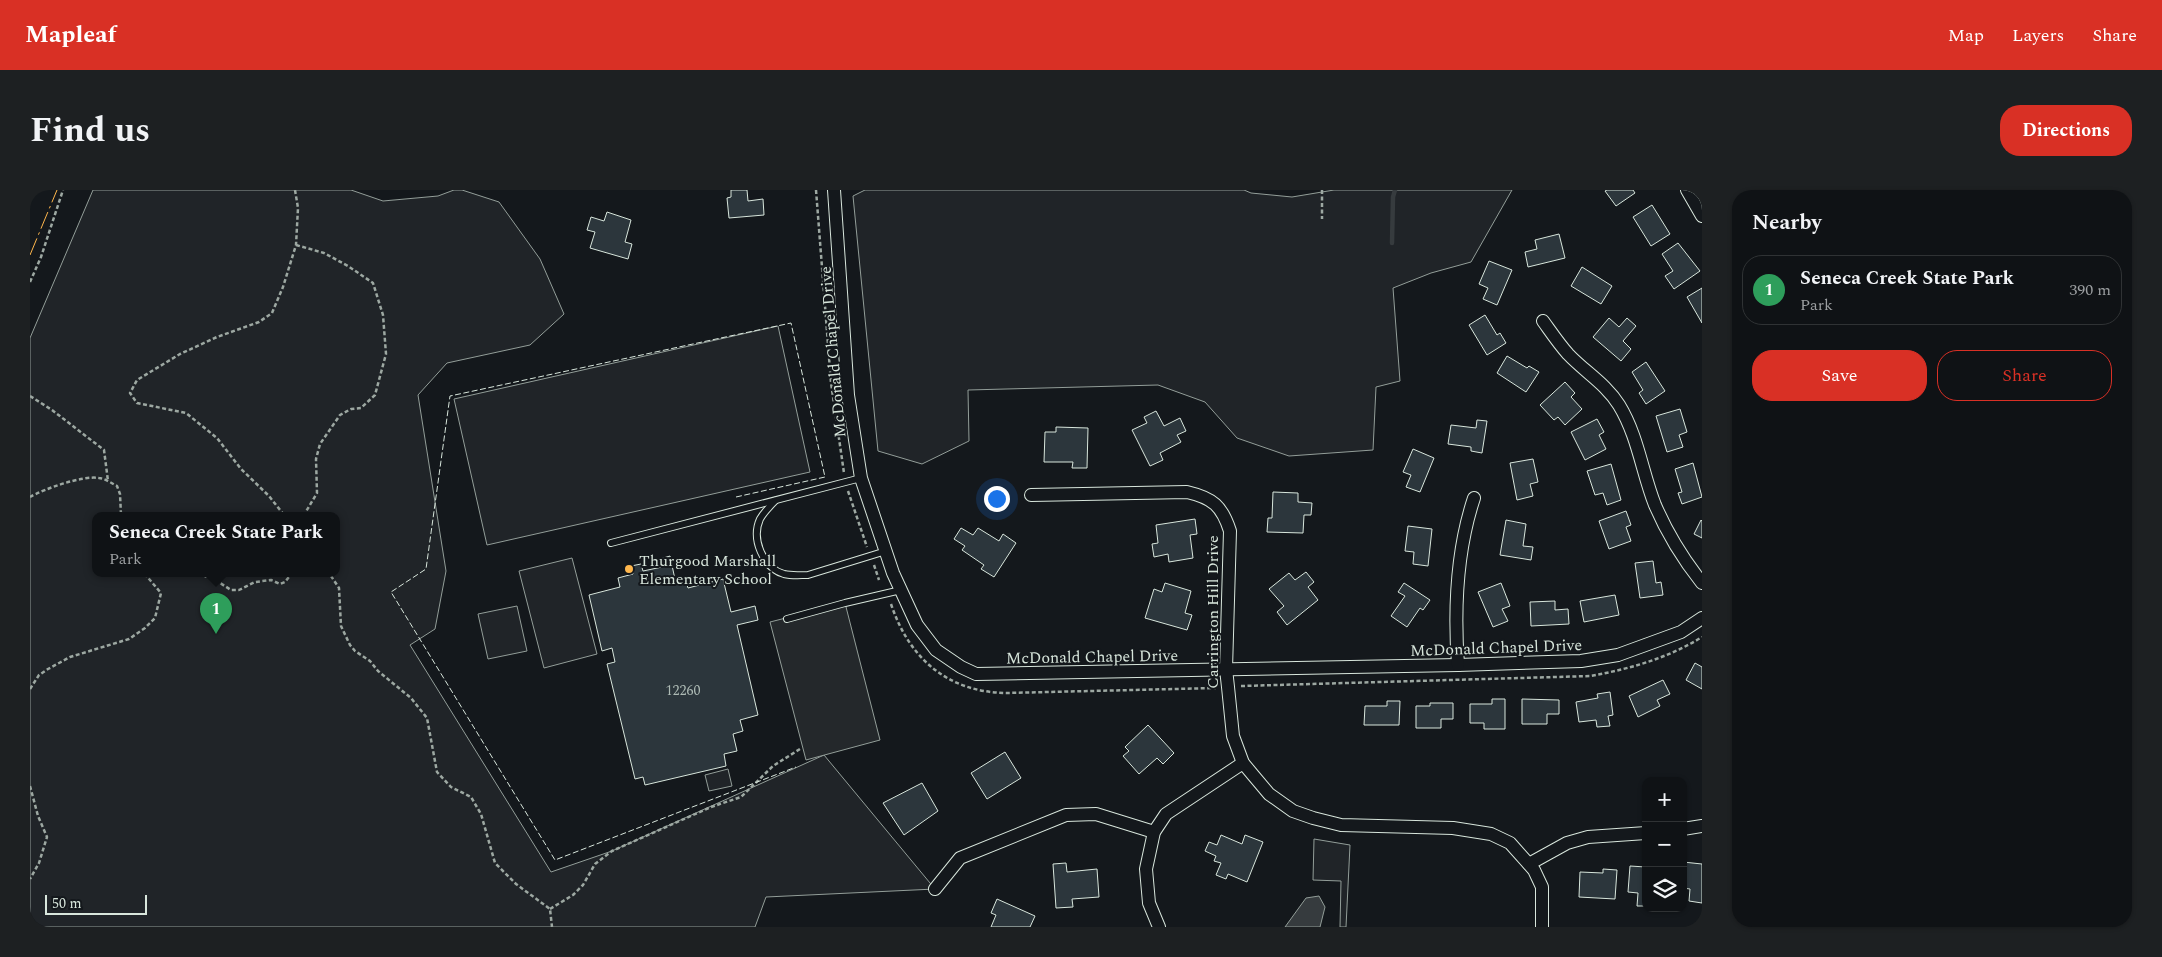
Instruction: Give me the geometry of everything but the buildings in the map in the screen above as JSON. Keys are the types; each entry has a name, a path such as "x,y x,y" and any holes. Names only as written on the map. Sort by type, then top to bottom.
{"street":[{"name":"McDonald Chapel Drive","path":"834,190 848,395 861,478 886,551 917,625 936,650 961,667 976,674 1581,661 1618,655 1681,632 1702,618"},
{"path":"1688,190 1702,216"},
{"path":"1543,321 1568,354 1603,384 1619,406 1635,439 1655,504 1666,529 1686,563 1702,583"},
{"name":"Carrington Hill Drive","path":"1031,495 1187,492 1201,495 1216,504 1225,516 1230,532 1226,669 1233,736 1243,762 1269,794 1293,811 1313,818 1341,825 1454,828 1491,834 1510,843 1529,864 1542,887 1542,927"},
{"path":"1458,665 1456,634 1458,570 1464,528 1474,498"},
{"path":"1159,927 1149,903 1146,869 1154,832 1166,814 1243,762"},
{"path":"935,889 960,858 1066,815 1096,814 1154,832"},
{"path":"1687,828 1702,826"},
{"path":"1529,864 1567,843 1581,839 1642,833"}],"lane":[{"path":"611,543 861,478"},
{"path":"776,500 766,510 757,529 762,555 772,567 782,574 794,576 808,575 886,551"},
{"path":"787,619 901,590"}],"path":[{"path":"30,282 41,257 63,190"},
{"path":"282,512 269,496 241,469 217,438 186,413 137,403 130,393 137,380 180,354 217,337 259,322 272,313 283,288 296,245 298,208 295,190"},
{"path":"816,190 831,383 845,477"},
{"path":"1322,190 1322,219"},
{"path":"296,245 324,253 373,283 383,315 386,354 375,395 361,408 350,409 340,415 320,444 316,459 317,493 306,512"},
{"path":"30,396 52,410 104,450 108,481"},
{"path":"30,497 42,490 97,477 117,486 120,494 121,512"},
{"path":"848,491 867,548"},
{"path":"874,565 879,580"},
{"path":"30,689 38,676 70,657 129,639 145,628 155,618 161,593 148,577"},
{"path":"207,577 231,590 239,590 255,582 270,580 280,584 285,582 289,577"},
{"path":"332,577 339,588 341,626 350,645 411,698 427,718 437,772 452,787 471,797 481,814 494,863 516,884 550,909 552,927"},
{"path":"550,909 573,895 583,885 595,864 612,851 711,807 741,797 773,766 800,748"},
{"path":"30,786 38,816 47,836 39,863 30,879"}],"shaded area":[{"path":"93,190 351,190 383,201 438,196 454,190 462,190 499,202 540,259 564,314 530,345 447,363 418,395 446,571 435,629 410,645 551,872 612,851 824,755 935,889 766,897 755,927 30,927 30,338"},
{"path":"865,190 1244,190 1251,193 1292,197 1334,190 1512,190 1471,262 1431,273 1393,288 1400,381 1376,387 1373,450 1289,456 1237,438 1205,402 1158,385 968,390 969,441 922,464 878,451 853,196"},
{"path":"778,326 810,472 487,545 454,399"},
{"path":"572,558 597,654 544,668 519,571"},
{"path":"845,603 880,740 806,760 770,622"},
{"path":"517,606 527,651 488,659 478,614"},
{"path":"728,769 732,786 709,791 705,775"},
{"path":"1314,839 1350,845 1346,927 1340,927 1341,881 1313,880"},
{"path":"1319,896 1325,907 1320,927 1285,927 1306,898"}],"waterway":[{"path":"1392,243 1393,197 1395,190"}],"fence":[{"path":"736,497 825,477 791,323 450,396 426,569 391,592 555,860 796,767"}],"power":[{"path":"30,255 57,190"}],"place":[{"name":"Thurgood Marshall Elementary School","path":"629,569"},
{"name":"Seneca Creek State Park","path":"216,634"}]}
